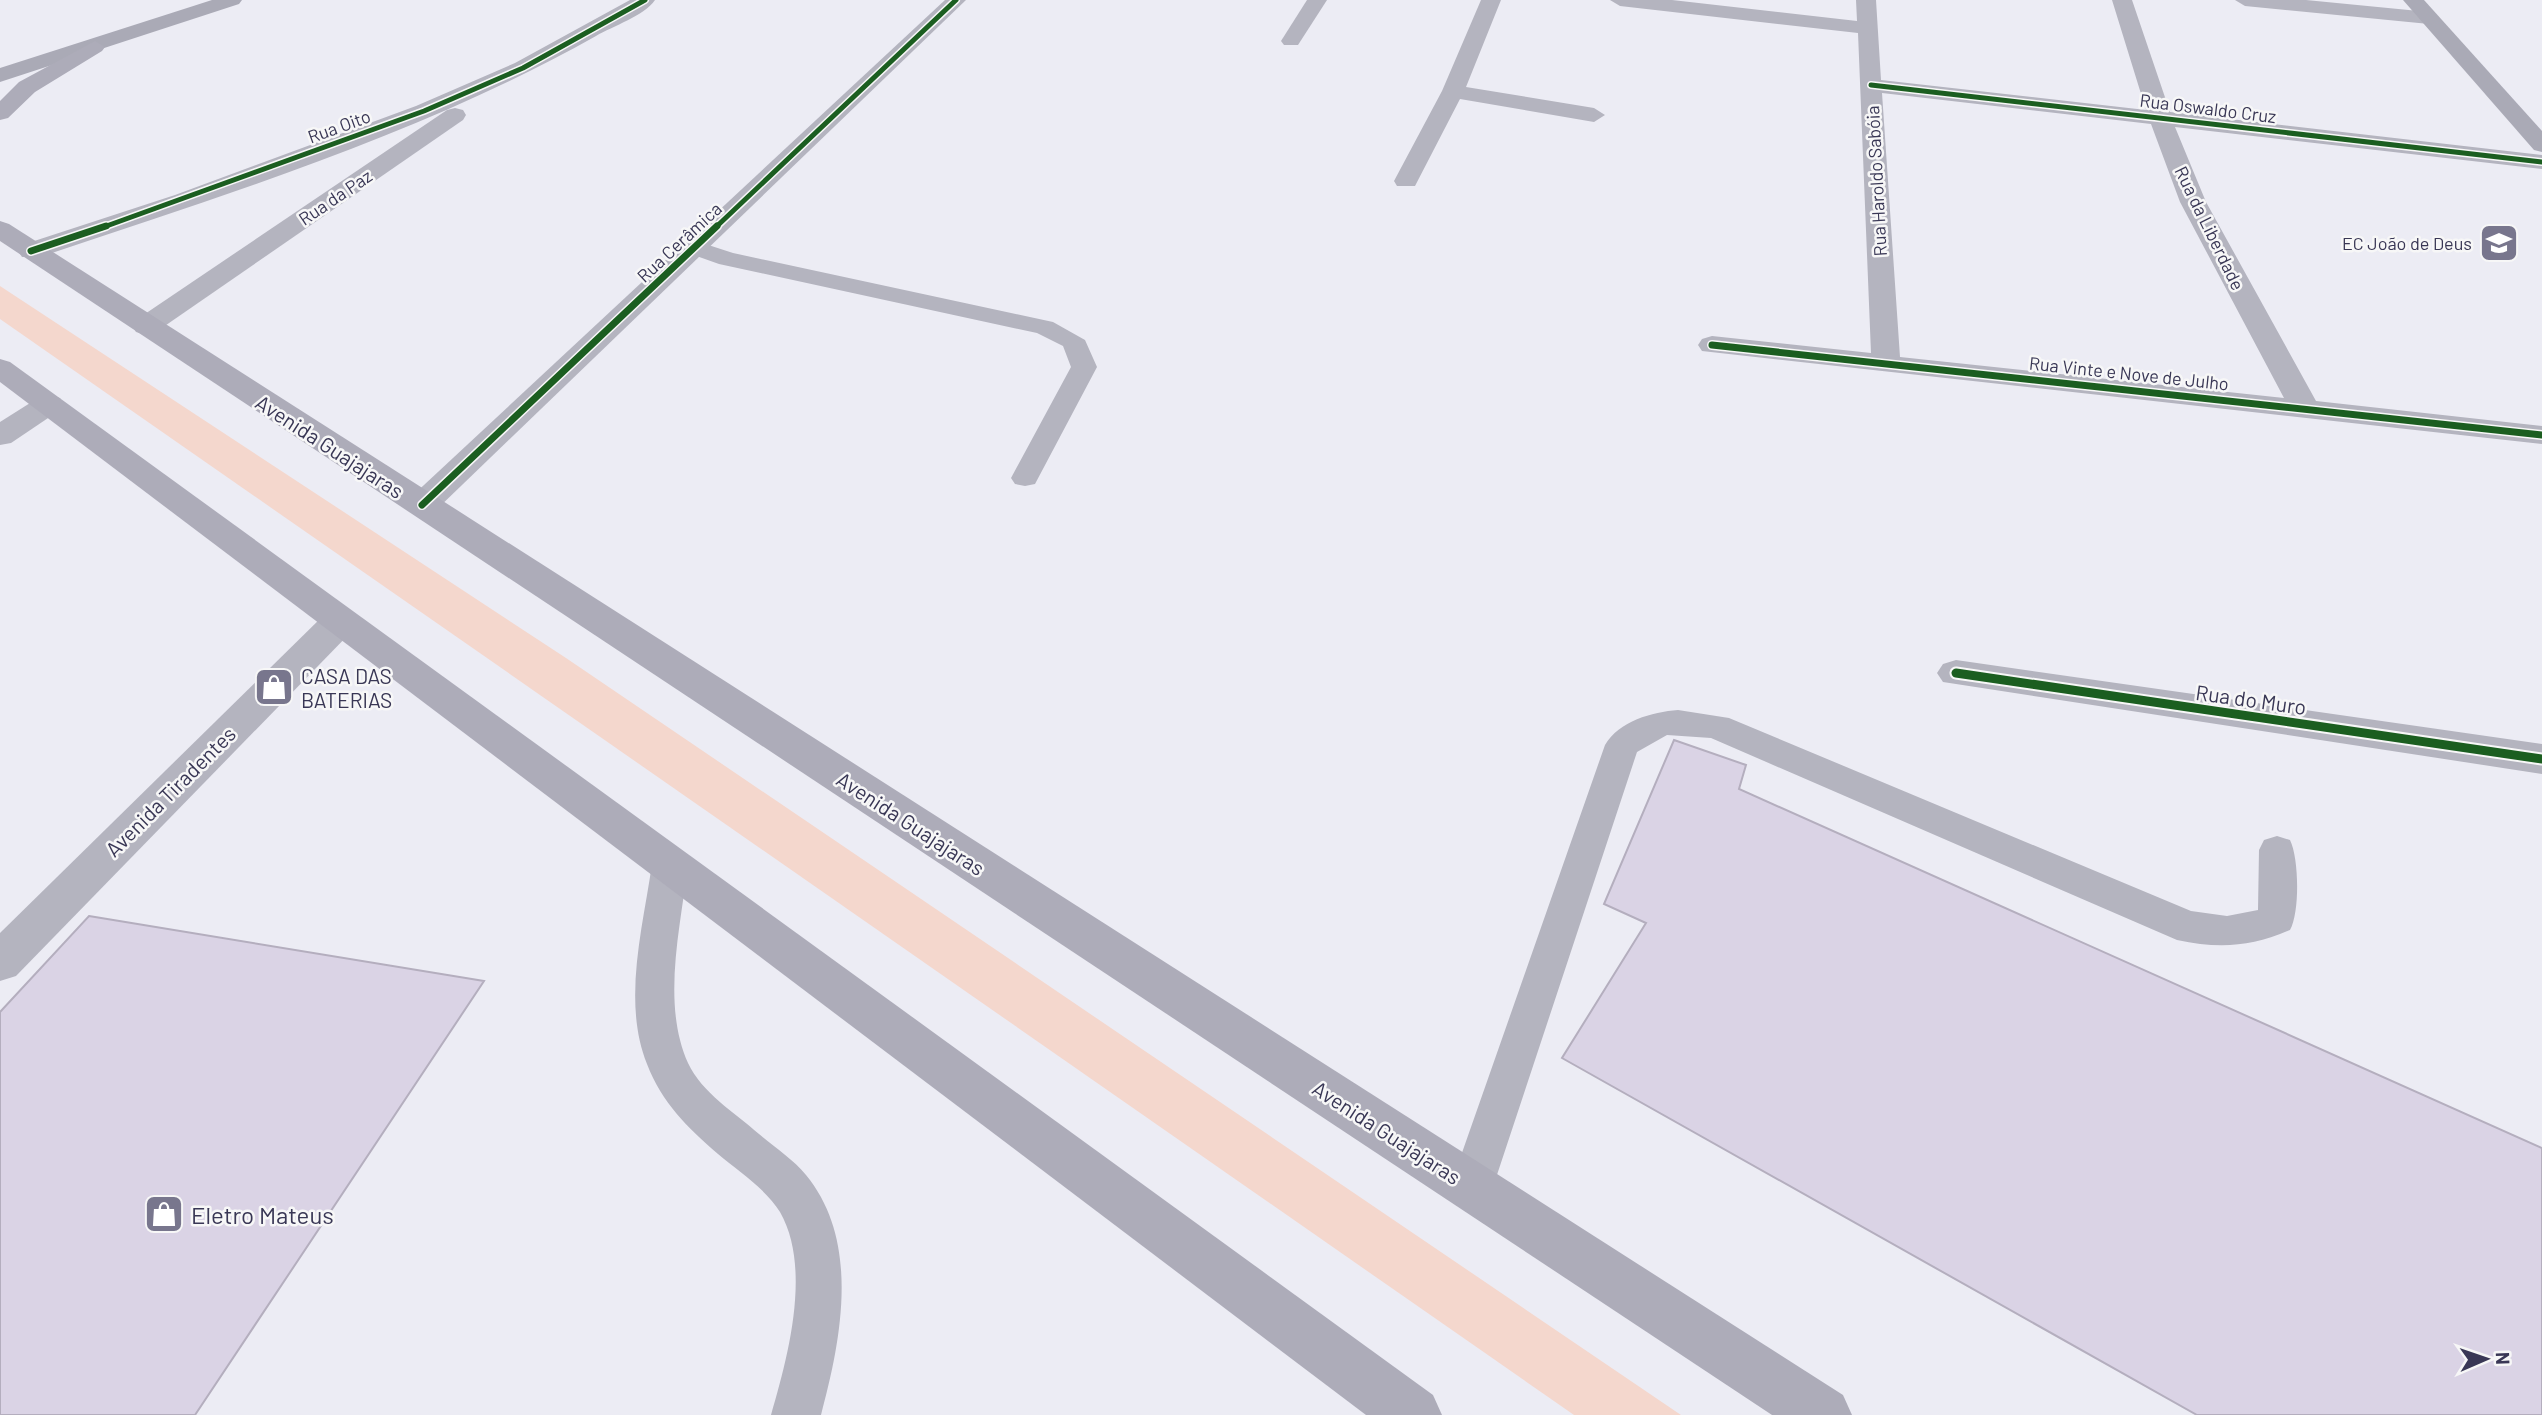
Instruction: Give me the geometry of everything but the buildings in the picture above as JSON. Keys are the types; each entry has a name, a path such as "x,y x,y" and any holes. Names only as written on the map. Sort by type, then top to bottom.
{"main road":[{"path":"36,42 117,26 217,0"},
{"path":"0,75 95,47 232,0"},
{"path":"2413,0 2542,145"},
{"path":"0,113 27,87 95,47"},
{"name":"Avenida Guajajaras","path":"15,240 1823,1415"},
{"path":"0,368 1413,1415"}],"street":[{"name":"Rua Oito","path":"15,240 357,136 523,68 645,0"},
{"name":"Rua Cerâmica","path":"422,505 956,0"},
{"path":"1291,41 1317,0"},
{"path":"1406,181 1453,91 1490,0"},
{"path":"1620,0 1866,28"},
{"name":"Rua Haroldo Sabóia","path":"1867,0 1866,28 1886,363"},
{"name":"Rua da Liberdade","path":"2122,0 2160,118 2193,202 2304,407"},
{"path":"2245,0 2429,18"},
{"name":"Rua da Paz","path":"146,326 523,68"},
{"name":"Rua Oswaldo Cruz","path":"1871,85 2542,162"},
{"path":"1453,91 1594,114"},
{"name":"Rua Vinte e Nove de Julho","path":"1712,345 2304,407 2542,435"},
{"path":"0,436 49,404"},
{"name":"Avenida Tiradentes","path":"0,962 340,621"},
{"name":"Rua do Muro","path":"1956,673 2542,759"}],"lane":[{"path":"696,248 727,258 1044,327 1072,339 1083,353 1084,367 1025,478"},
{"path":"1472,1187 1622,745 1642,728 1674,721 1717,727 2177,924 2218,933 2252,931 2277,919 2277,849"},
{"path":"670,864 654,999 663,1049 680,1090 794,1195 812,1228 818,1283 810,1371 796,1415"}],"shaded area":[{"path":"0,286 566,658 1681,1415 1574,1415 0,319"}],"cycle path":[{"path":"31,251 184,200 424,111 523,68 645,0"},
{"path":"422,505 956,0"},
{"path":"1871,85 2542,162"},
{"path":"1712,345 2542,435"},
{"path":"1956,673 2542,759"}],"place":[{"name":"EC João de Deus","path":"2499,243"},
{"name":"CASA DAS BATERIAS","path":"274,687"},
{"name":"Eletro Mateus","path":"164,1214"}]}
